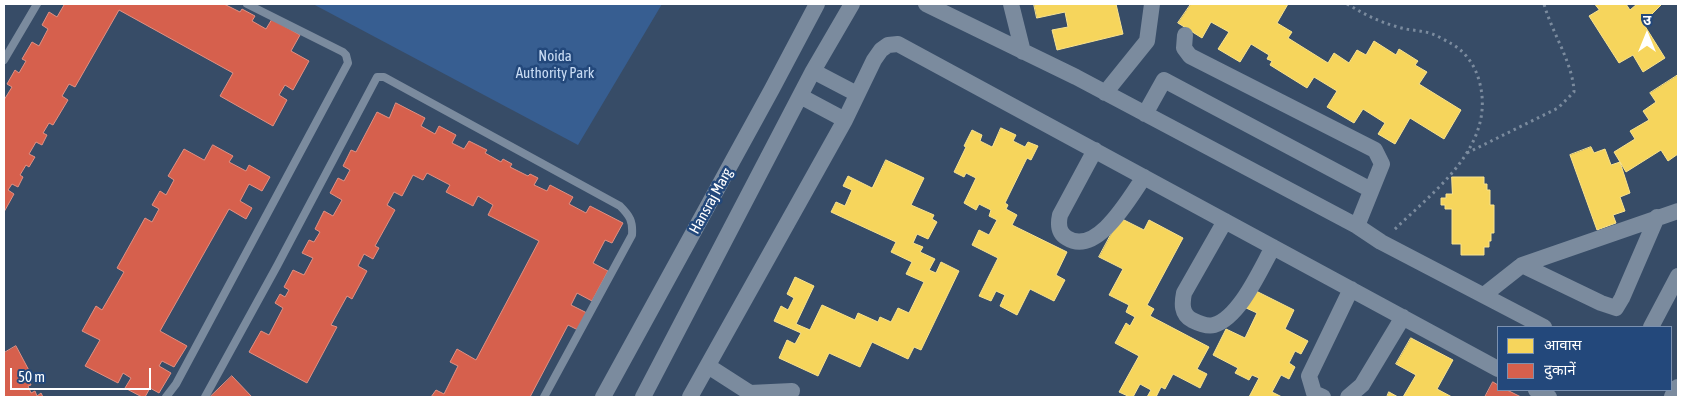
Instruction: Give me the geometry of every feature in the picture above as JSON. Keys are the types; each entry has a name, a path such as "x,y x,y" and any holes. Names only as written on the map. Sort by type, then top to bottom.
{"street":[{"name":"Hansraj Marg","path":"603,397 818,4"},
{"name":"Hansraj Marg","path":"642,397 813,71 852,4"},
{"path":"926,4 1105,93 1357,226 1381,242 1542,326"},
{"path":"1011,4 1023,52"},
{"path":"1105,93 1147,41 1152,4"},
{"path":"1185,34 1184,48 1190,56 1376,150 1382,164 1357,226"},
{"path":"690,397 845,120 874,60 881,50 888,45 898,44 1497,368"},
{"path":"813,71 857,94"},
{"path":"1145,114 1164,80 1371,190"},
{"path":"800,96 845,120"},
{"path":"1096,150 1064,204 1060,215 1058,224 1060,232 1067,238 1076,242 1089,241 1097,236 1117,216 1144,177"},
{"path":"1484,295 1522,265 1656,217 1678,211"},
{"path":"1522,265 1600,303 1616,308 1656,217"},
{"path":"1225,220 1184,293 1183,310 1188,318 1197,323 1212,326 1230,315 1245,295 1273,247"},
{"path":"1652,326 1678,276"},
{"path":"1323,397 1314,393 1310,376 1352,289"},
{"path":"1348,397 1362,385 1402,317"},
{"path":"708,366 751,395 792,390"},
{"path":"1538,391 1549,397"}],"lane":[{"path":"4,60 37,4"},
{"path":"166,397 176,384 348,63 343,52 246,4"},
{"path":"205,397 377,77 384,77 620,206 629,215 633,224 632,235 544,397"}],"path":[{"path":"1347,4 1372,19 1400,28 1427,32 1454,45 1468,58 1477,72 1482,93 1483,110 1476,134 1466,153 1450,176 1381,242"},
{"path":"1466,153 1558,108 1574,92 1574,80 1547,16 1544,4"}],"green space":[{"name":"Noida Authority Park","path":"313,4 662,4 578,145"}],"building: आवास":[{"path":"1034,4 1116,4 1123,34 1057,50 1052,30 1068,27 1065,12 1037,18"},
{"path":"1191,4 1288,4 1277,23 1292,32 1288,38 1328,63 1334,53 1349,63 1357,50 1366,55 1374,41 1396,55 1399,49 1418,61 1415,65 1427,72 1419,84 1461,110 1444,139 1410,118 1395,144 1378,134 1385,123 1363,109 1354,123 1327,107 1337,91 1314,77 1307,88 1270,65 1272,61 1267,59 1269,55 1251,44 1240,62 1218,49 1229,32 1211,22 1202,38 1178,23"},
{"path":"1595,4 1626,4 1630,10 1637,4 1662,4 1643,23 1665,58 1643,72 1633,55 1619,63 1589,16 1599,10"},
{"path":"1678,75 1678,154 1668,161 1661,150 1626,172 1614,152 1635,139 1630,131 1649,120 1643,111 1656,102 1650,93"},
{"path":"1001,128 1016,135 1013,141 1025,147 1028,142 1038,146 1031,160 1027,158 1005,203 1008,205 1006,209 1017,215 1012,225 1067,252 1056,275 1065,280 1054,301 1030,289 1017,315 1000,306 1005,295 996,291 991,301 979,296 998,258 972,245 979,230 989,235 997,220 989,216 991,210 979,204 976,210 964,203 976,178 966,173 964,177 954,172 972,130 982,135 980,141 992,147"},
{"path":"1591,147 1594,153 1605,149 1611,165 1620,162 1630,193 1620,197 1625,211 1613,215 1616,223 1597,230 1570,155"},
{"path":"886,160 924,178 911,205 934,215 932,219 937,222 928,239 917,234 913,243 923,247 920,252 935,259 929,270 936,273 941,262 959,271 921,350 914,347 908,359 872,342 860,367 829,353 818,376 779,358 787,340 795,344 801,333 774,321 781,306 788,310 794,298 787,294 795,277 814,286 796,324 810,330 822,305 855,320 858,313 878,322 880,317 891,322 898,308 909,313 924,282 906,274 912,262 891,252 896,242 831,212 836,202 845,206 852,190 843,186 848,176 872,188"},
{"path":"1452,177 1484,177 1484,184 1487,184 1487,190 1490,190 1490,205 1494,205 1494,233 1491,233 1489,247 1484,247 1484,255 1461,255 1461,244 1452,244 1452,209 1445,209 1445,205 1441,205 1441,198 1446,198 1446,194 1452,194"},
{"path":"1120,218 1144,230 1149,220 1183,238 1147,305 1154,309 1150,316 1209,347 1197,369 1207,374 1200,388 1173,374 1165,389 1161,387 1156,397 1147,397 1151,390 1140,384 1133,397 1119,392 1139,356 1115,343 1126,323 1130,326 1135,317 1126,312 1129,305 1109,295 1123,269 1099,257"},
{"path":"1252,289 1294,310 1285,329 1308,341 1301,354 1295,351 1289,363 1295,367 1289,379 1281,375 1272,392 1282,397 1249,397 1259,378 1252,375 1249,380 1235,373 1238,368 1213,355 1226,329 1245,338 1257,313 1244,307"},
{"path":"1411,338 1453,360 1437,389 1452,397 1403,397 1416,375 1396,364"},
{"path":"1389,392 1398,397 1387,397"}],"building: दुकानें":[{"path":"61,4 224,4 240,12 242,9 255,16 252,21 266,29 272,19 300,35 291,51 309,61 293,90 285,85 279,95 287,100 273,126 220,96 233,73 119,10 75,87 69,84 62,96 68,100 53,125 49,123 43,133 47,135 42,145 36,142 29,154 35,157 29,167 26,165 20,175 23,177 18,187 12,184 8,190 14,194 4,212 4,100 12,87 7,84 15,70 19,73 26,61 22,59 32,42 39,46 48,29 42,25 49,12 57,17 64,5"},
{"path":"396,103 425,118 421,126 435,134 439,126 456,135 452,143 464,149 469,141 487,150 485,153 501,162 503,159 512,164 510,167 528,176 530,174 538,178 534,185 547,191 550,185 573,197 569,204 586,213 590,206 623,223 612,243 605,240 593,263 608,271 592,301 577,293 571,305 587,313 578,330 568,325 530,397 431,397 436,390 444,394 458,366 450,362 457,349 476,360 539,241 488,215 493,205 478,196 473,206 446,192 450,185 427,173 423,180 413,175 402,196 394,192 387,205 395,210 375,246 379,248 373,259 364,254 358,266 367,271 352,299 347,296 331,325 337,327 307,383 249,352 261,331 269,335 283,308 275,303 280,294 285,297 289,290 284,287 293,270 304,275 313,258 302,253 309,240 314,242 320,232 315,229 324,211 333,216 342,200 330,193 338,178 344,181 350,170 343,166 351,150 356,152 377,112 389,118"},
{"path":"213,145 233,156 229,162 246,171 249,165 270,177 262,191 249,184 240,201 252,208 246,219 229,209 160,331 187,346 174,367 162,361 159,366 171,373 159,393 150,388 145,397 142,397 125,388 131,378 123,373 118,383 85,366 100,340 82,331 96,306 102,310 124,272 117,268 145,218 152,222 159,209 152,205 160,191 166,195 174,180 168,176 184,149 204,160"},
{"path":"16,346 33,378 29,380 31,385 28,386 31,393 35,391 37,396 41,393 43,397 4,397 4,353"},
{"path":"232,376 252,397 210,397"},
{"path":"1493,382 1497,384 1497,391 1509,391 1521,397 1485,397"}]}
